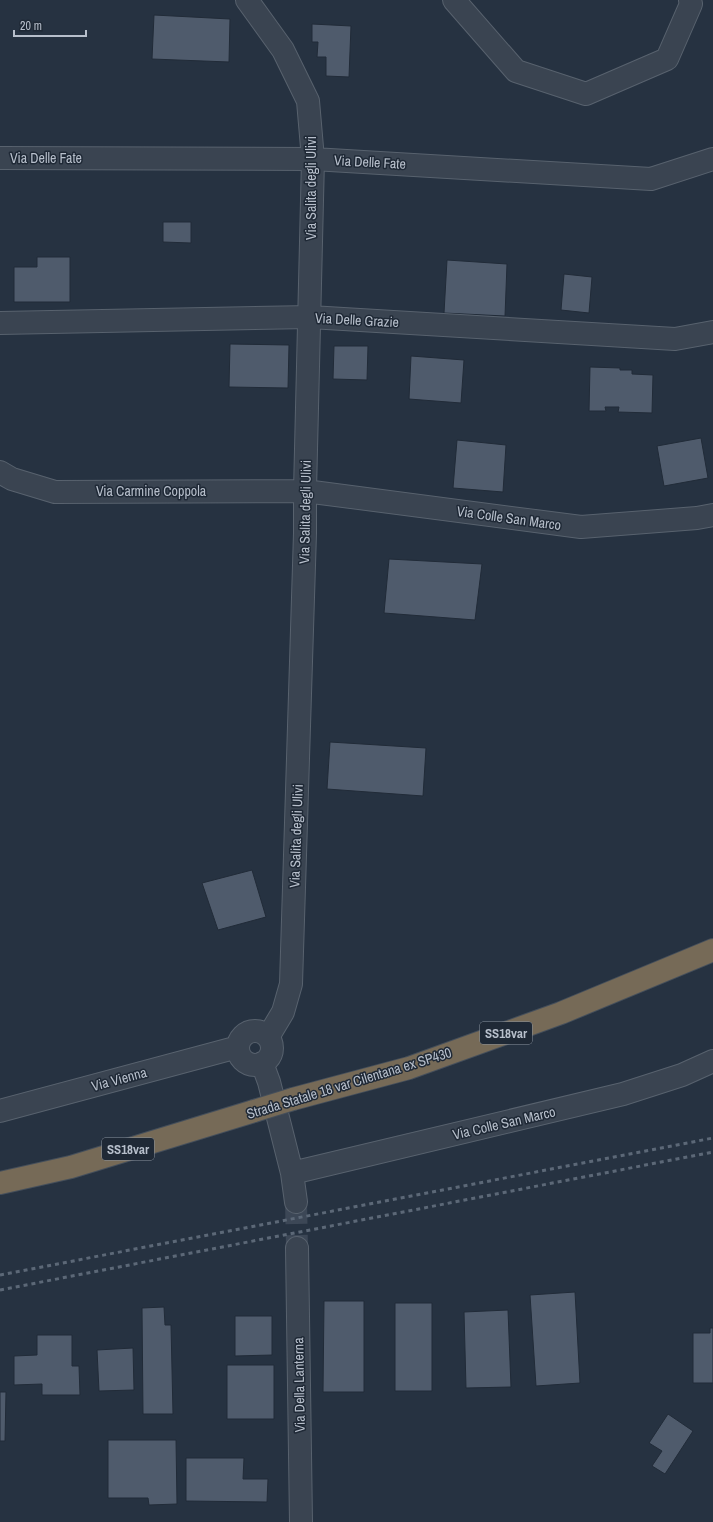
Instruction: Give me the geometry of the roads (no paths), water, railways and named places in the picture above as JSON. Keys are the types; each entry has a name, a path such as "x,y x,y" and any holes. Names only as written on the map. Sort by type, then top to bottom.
{"highway":[{"name":"Strada Statale 18 var Cilentana ex SP430","path":"0,1183 71,1167 293,1099 409,1068 561,1013 713,950"}],"street":[{"name":"Via Salita degli Ulivi","path":"247,0 283,50 308,101 313,159 305,533 291,984 283,1012 268,1037"},
{"path":"454,0 516,71 586,94 668,60 691,4 690,0"},
{"name":"Via Delle Fate","path":"0,158 313,159 651,179 713,159"},
{"name":"Via Delle Grazie","path":"0,323 310,318 675,339 713,332"},
{"name":"Via Carmine Coppola","path":"0,472 12,479 55,492 305,491"},
{"name":"Via Colle San Marco","path":"305,491 581,528 697,518 713,514"},
{"path":"252,1031 262,1032 268,1037 272,1045 272,1051 267,1060 262,1063 251,1064 246,1062 239,1053 238,1047 242,1037 252,1031"},
{"name":"Via Vienna","path":"0,1111 238,1047"},
{"name":"Via Colle San Marco","path":"292,1173 623,1094 682,1075 713,1061"},
{"path":"262,1063 269,1082 292,1173 296,1202"},
{"name":"Via Della Lanterna","path":"297,1248 301,1522"}],"tunnel":[{"path":"296,1202 297,1248"}],"railway":[{"path":"0,1275 713,1138"},
{"path":"0,1290 713,1152"}]}
